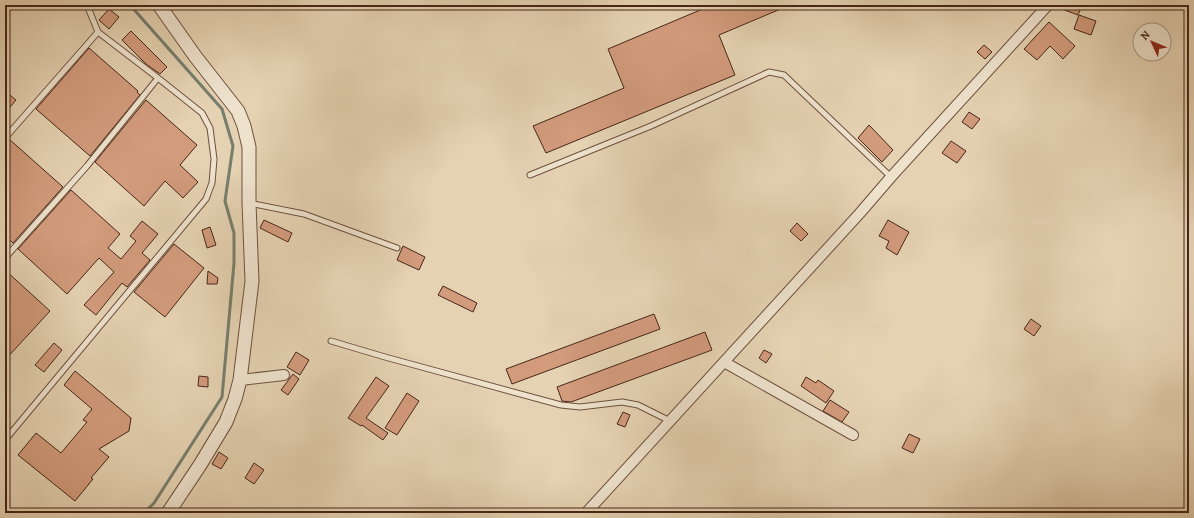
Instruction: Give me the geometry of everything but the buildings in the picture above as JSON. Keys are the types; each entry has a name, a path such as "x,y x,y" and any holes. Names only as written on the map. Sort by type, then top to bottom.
{"street":[{"path":"159,5 195,56 238,111 244,126 249,147 249,202 252,281 240,380 235,399 226,422 168,513"},
{"path":"586,513 1048,5"},
{"path":"724,362 853,435"},
{"path":"240,380 284,375"}],"lane":[{"path":"5,440 206,199 212,183 214,159 210,128 202,113 98,32 87,5"},
{"path":"5,138 98,32"},
{"path":"530,175 651,126 769,72 784,75 891,177"},
{"path":"5,258 87,166 158,78"},
{"path":"249,202 304,214 397,248"},
{"path":"331,341 385,358 561,405 580,407 622,402 638,405 670,421"}],"waterway":[{"path":"130,5 222,109 233,146 225,201 234,233 234,263 222,397 154,503 144,513"}]}
